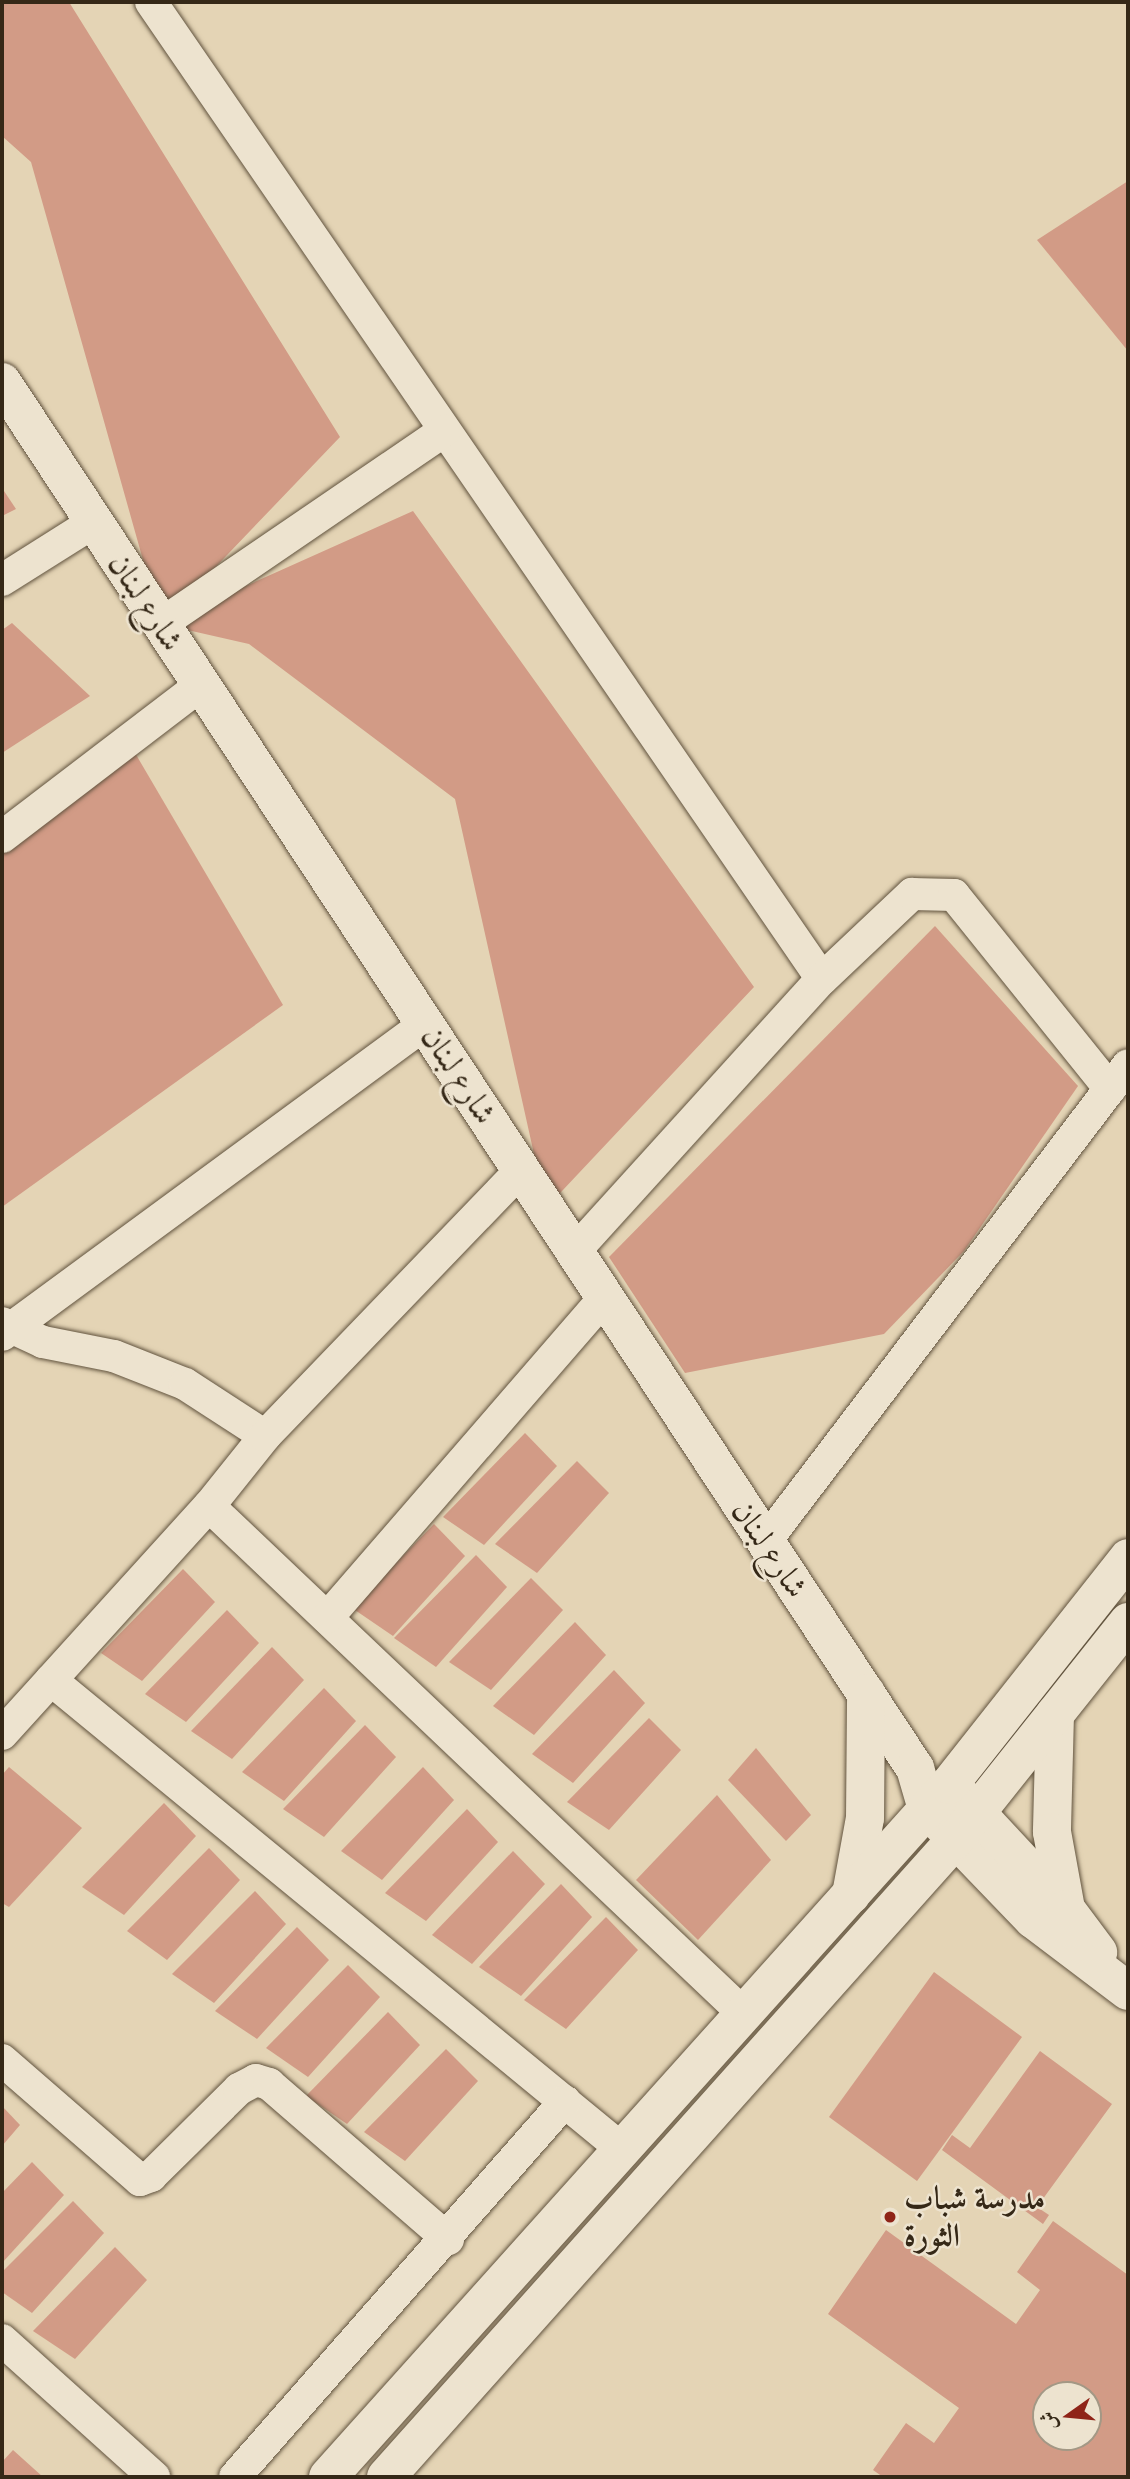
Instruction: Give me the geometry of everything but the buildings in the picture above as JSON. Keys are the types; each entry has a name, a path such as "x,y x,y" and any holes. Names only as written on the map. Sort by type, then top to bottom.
{"street":[{"path":"151,2 822,979"},
{"name":"شارع لبنان","path":"2,382 915,1768 965,1827 1033,1919 1126,1990"},
{"path":"161,624 444,431"},
{"path":"2,580 94,522"},
{"path":"2,836 201,685"},
{"path":"575,1251 822,979 912,894 954,895 1119,1077 765,1542"},
{"path":"4,1329 425,1024"},
{"path":"2,1734 209,1506 265,1436 521,1170"},
{"path":"328,1617 605,1297"},
{"path":"4,1329 114,1356 185,1384 265,1436"},
{"path":"209,1506 744,2014"},
{"path":"328,2477 939,1797 1128,1558"},
{"path":"386,2477 965,1827 1128,1622"},
{"path":"51,1680 622,2149"},
{"path":"851,1895 865,1818 866,1693"},
{"path":"1055,1714 1052,1832 1066,1909"},
{"name":"شارع لبنان","path":"965,1827 1066,1909 1126,1990"},
{"path":"2,2060 140,2180 151,2176 239,2089 256,2080 269,2084 448,2239"},
{"path":"236,2477 448,2239 565,2102"},
{"path":"2,2340 154,2477"}],"place":[{"name":"مدرسة شباب الثورة","path":"890,2217"}]}
